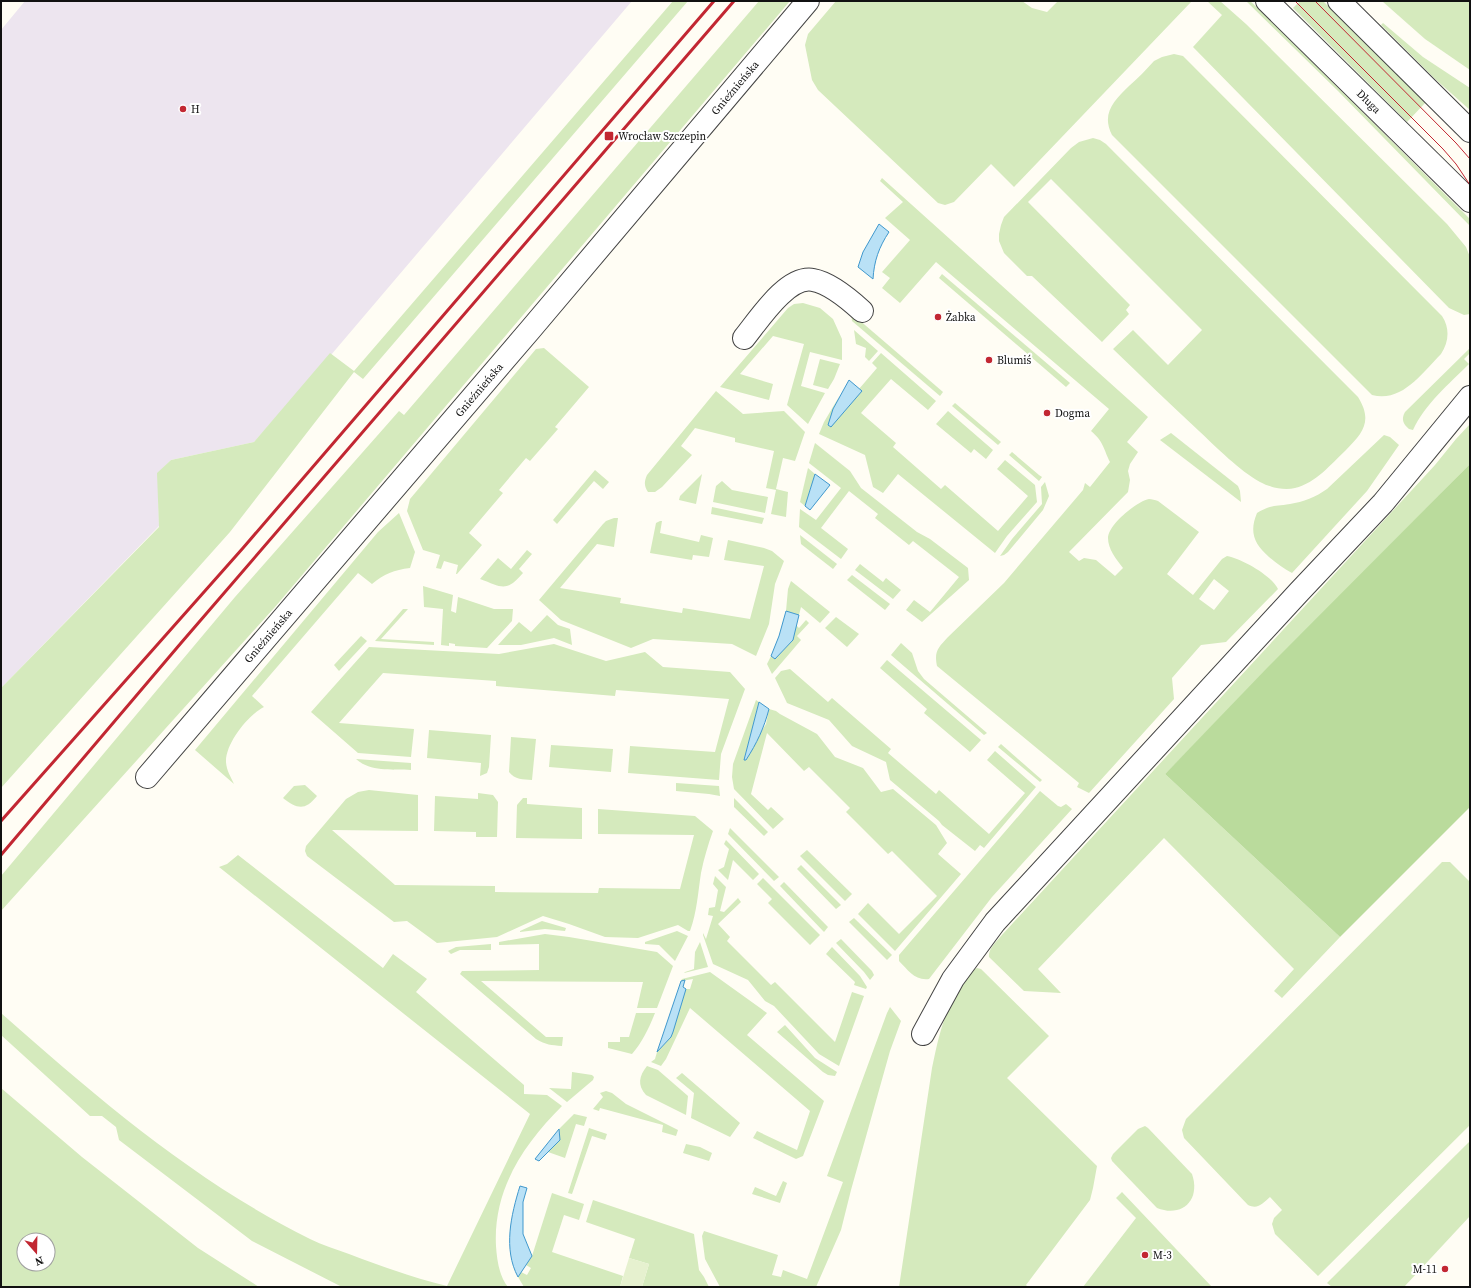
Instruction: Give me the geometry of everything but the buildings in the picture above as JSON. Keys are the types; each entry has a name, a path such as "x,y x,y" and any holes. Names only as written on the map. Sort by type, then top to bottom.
{"street":[{"name":"Gnieźnieńska","path":"147,777 530,330 808,1"},
{"name":"Długa","path":"1267,1 1470,202"},
{"path":"1339,1 1470,131"},
{"path":"744,338 780,294 790,285 800,281 813,280 823,284 843,294 862,311"},
{"path":"923,1034 953,979 995,922 1294,598 1384,503 1470,397"}],"shaded area":[{"path":"25,1 632,1 325,362 254,442 171,460 158,473 159,526 1,688 1,30"}],"green space":[{"path":"673,1 688,1 363,379 354,372 230,532 1,788 1,688 159,527 157,473 171,460 254,442 330,353 354,371"},
{"path":"759,1 790,1 275,607 1,911 1,876 235,597 399,411 404,415"},
{"path":"836,1 1022,1 1032,8 1047,12 1058,1 1192,1 1014,187 991,164 954,202 945,205 938,203 818,90 812,80 805,45 808,34"},
{"path":"1207,1 1220,1 1246,24 1447,224 1466,247 1470,257 1470,314 1464,315 1449,308 1193,47 1222,15"},
{"path":"1246,1 1250,1 1263,13 1470,219 1470,226 1338,91"},
{"path":"1300,1 1323,1 1426,102 1407,122 1293,8"},
{"path":"1382,1 1470,1 1470,70 1425,39"},
{"path":"1383,23 1423,57 1470,88 1470,110 1434,78 1381,25"},
{"path":"1174,54 1183,56 1442,316 1445,321 1448,335 1446,345 1441,354 1411,385 1393,395 1372,395 1112,135 1108,120 1114,102 1154,61"},
{"path":"1093,138 1106,144 1358,397 1365,413 1364,426 1361,432 1352,444 1329,467 1310,482 1303,486 1291,489 1281,489 1260,482 1252,477 1220,451 1113,349 1133,330 1168,365 1202,330 1051,179 1028,202 1130,305 1126,310 1129,314 1102,342 1032,276 1027,276 1004,253 999,241 999,234 1004,217 1071,148 1079,142"},
{"path":"882,178 1148,417 1127,442 1138,452 1130,464 1128,471 1130,480 1128,492 1069,552 1079,561 1084,558 1096,560 1115,576 1123,568 1109,546 1109,533 1124,514 1138,504 1152,499 1158,501 1199,532 1167,574 1193,595 1222,559 1227,556 1240,560 1256,568 1269,578 1278,589 1226,642 1201,645 1172,678 1174,699 1089,793 1077,787 1079,783 937,666 936,657 942,644 1004,583 1083,490 1085,483 1090,487 1110,462 1101,442 1091,431 1109,409 936,262 900,303 882,288 890,278 882,272 910,240 885,218 903,202 880,181","holes":["1214,579 1229,591 1214,610 1199,599"]},
{"path":"942,274 1070,383 1066,387 939,278"},
{"path":"803,303 820,308 833,319 842,339 842,360 810,352 801,386 825,393 808,424 787,405 804,344 773,336 740,374 773,384 769,400 720,387 788,308 794,304"},
{"path":"851,313 943,392 940,396 852,321"},
{"path":"854,330 878,351 869,361 865,357 866,348 856,344"},
{"path":"544,348 589,387 555,427 558,429 530,461 526,458 499,490 503,493 469,533 482,545 457,574 458,565 444,561 441,569 436,568 440,555 423,550 407,511 410,499 536,349"},
{"path":"1470,348 1470,353 1464,359 1469,364 1431,403 1413,430 1409,429 1403,421 1405,412"},
{"path":"881,353 936,401 928,410 891,379 861,413 896,443 893,447 941,489 945,485 998,531 1028,496 997,469 1005,460 1035,485 1037,502 1007,536 995,553 898,474 883,493 873,487 865,455 819,434 824,422 840,395 833,409 861,391 859,389 877,368 872,363"},
{"path":"820,359 840,364 828,389 813,385"},
{"path":"716,391 743,414 784,411 805,432 795,461 783,458 776,489 788,492 786,517 771,514 776,490 766,488 774,451 735,442 735,438 695,428 681,446 692,455 662,487 655,492 648,492 645,486 647,475"},
{"path":"955,403 1001,442 998,445 952,406"},
{"path":"948,411 993,450 986,459 974,449 971,453 936,424"},
{"path":"1470,424 1470,464 1165,774 1340,937 1282,998 1274,991 1294,969 1164,838 1038,969 1061,993 1024,991 989,957 991,948 1435,465"},
{"path":"1171,433 1238,486 1241,502 1160,440"},
{"path":"1384,435 1390,437 1399,445 1367,491 1292,573 1269,557 1254,537 1253,526 1257,513 1270,507 1305,500 1323,492"},
{"path":"815,443 850,471 861,488 917,532 930,539 968,568 969,580 922,622 906,610 914,600 930,612 959,577 913,541 909,545 875,518 878,514 849,491 821,528 848,549 841,559 799,527 800,509 816,520 841,488 809,463"},
{"path":"1012,452 1042,477 1039,481 1009,455"},
{"path":"1470,464 1470,807 1340,937 1165,774 1268,667"},
{"path":"808,468 815,474 805,506 800,502"},
{"path":"595,470 609,482 603,489 594,481 557,524 553,520"},
{"path":"702,474 696,504 679,500 680,496"},
{"path":"722,481 732,490 768,497 765,513 713,502 716,486"},
{"path":"1045,482 1049,496 1043,510 1008,552 1000,556 1012,539 1042,504 1041,487"},
{"path":"712,507 764,518 762,524 711,514"},
{"path":"399,513 415,552 410,568 390,573 372,584 358,573 252,696 264,707 251,716 239,730 230,746 226,764 234,784 195,750 378,532"},
{"path":"614,518 618,518 614,547 597,544 560,588 621,598 620,603 682,613 683,608 750,619 764,566 724,560 728,540 764,548 772,551 784,561 775,584 769,624 756,656 732,644 653,639 631,648 561,620 539,600 603,524"},
{"path":"662,521 660,533 699,542 701,535 713,538 709,557 693,555 692,560 650,553 656,523"},
{"path":"800,535 837,564 833,569 801,544"},
{"path":"527,550 532,554 519,569 523,573 512,584 508,586 499,586 480,579 498,558 511,569"},
{"path":"860,564 883,582 886,578 901,590 893,599 855,570"},
{"path":"852,575 890,604 885,610 847,580"},
{"path":"791,581 830,612 820,623 801,607 799,615 786,611 788,589"},
{"path":"423,586 453,595 451,611 456,613 458,597 494,609 513,609 512,621 487,648 455,646 455,644 449,643 449,646 441,645 443,609 424,607"},
{"path":"403,609 408,609 381,639 434,642 434,645 375,641"},
{"path":"547,615 558,625 570,629 572,645 554,638 521,645 498,645 519,622 531,632"},
{"path":"836,617 859,634 847,647 825,628"},
{"path":"806,620 809,623 797,636 801,640 772,674 767,664 771,656 775,659 793,640 796,625 799,628"},
{"path":"361,636 367,641 339,671 334,665"},
{"path":"901,643 912,653 918,671 924,679 987,733 984,735 891,655"},
{"path":"554,644 606,661 645,652 663,667 730,672 745,689 721,754 719,780 628,773 630,746 715,752 729,699 616,690 615,696 496,686 496,681 383,673 339,723 414,729 411,757 358,753 311,712 369,647 499,654"},
{"path":"887,660 981,740 970,752 924,713 927,709 880,668"},
{"path":"790,669 828,702 832,698 891,749 888,753 936,794 939,790 989,834 1025,793 987,760 995,751 1036,787 984,848 980,845 975,851 942,825 890,780 886,762 852,746 829,720 787,703 775,678 781,671"},
{"path":"756,700 759,702 744,760 766,724 769,709 776,711 817,734 835,757 863,768 881,792 893,789 936,825 947,843 938,854 961,874 895,951 858,914 868,903 899,934 937,896 892,851 888,854 846,812 850,808 809,767 804,771 767,733 751,794 768,810 771,807 784,819 773,829 734,789 732,777 733,764"},
{"path":"429,730 491,735 489,767 487,773 480,776 481,763 427,758"},
{"path":"511,737 536,739 532,780 517,778 509,772"},
{"path":"1001,744 1042,780 1040,782 998,747"},
{"path":"551,745 613,749 611,772 549,767"},
{"path":"356,759 411,763 411,770 389,770 375,768"},
{"path":"676,783 719,786 720,796 676,791"},
{"path":"305,785 317,796 309,804 301,807 283,798 294,786"},
{"path":"369,790 418,795 418,831 332,830 395,885 495,886 495,892 598,893 599,888 680,889 694,835 598,834 598,809 695,816 713,831 702,867 696,909 690,931 678,925 638,938 605,937 543,916 497,937 437,943 407,921 394,922 307,856 305,851 306,846 346,799 358,792"},
{"path":"1040,791 1058,806 1061,807 1066,804 1072,809 992,897 929,979 916,977 899,961 899,955"},
{"path":"478,793 493,795 498,802 497,837 476,837 476,832 434,831 435,796 478,799"},
{"path":"523,798 527,798 527,804 582,808 582,839 516,838 517,805"},
{"path":"734,798 768,832 764,836 734,807"},
{"path":"730,828 779,877 774,881 728,834"},
{"path":"726,840 759,874 753,880 733,860 728,880 718,870 724,867 729,849 724,844"},
{"path":"807,850 852,894 845,901 800,856"},
{"path":"238,855 383,968 393,954 427,979 416,992 524,1085 524,1094 547,1095 562,1106 535,1136 524,1152 514,1169 500,1205 496,1225 496,1251 501,1273 508,1287 342,1287 252,1241 119,1140 116,1127 102,1116 90,1116 1,1035 1,1013 73,1076 148,1136 187,1165 268,1216 324,1245 398,1272 447,1286 530,1114 219,867 227,864"},
{"path":"1442,862 1450,862 1470,882 1470,1125 1318,1276 1275,1234 1272,1224 1274,1218 1282,1210 1270,1197 1258,1206 1255,1207 1248,1205 1184,1138 1182,1130 1186,1119"},
{"path":"801,865 841,905 836,909 797,869"},
{"path":"715,876 726,887 720,911 724,912 738,898 741,902 718,924 730,937 727,941 771,985 775,982 835,1042 852,992 864,996 839,1066 819,1054 774,1006 765,1001 748,980 713,964 703,933 706,939 713,916 708,915 709,908 715,907 718,890 713,884"},
{"path":"763,878 820,935 810,945 768,903 772,899 757,884"},
{"path":"784,882 828,927 824,932 780,886"},
{"path":"854,918 892,955 887,960 849,922"},
{"path":"542,921 566,928 565,931 545,929 520,932"},
{"path":"677,931 688,936 675,961 659,945 645,944 645,942"},
{"path":"545,934 657,952 673,966 657,1008 637,1008 643,982 481,981 546,1037 563,1037 562,1046 552,1045 536,1039 460,974 462,971 539,970 539,944 499,945 499,942"},
{"path":"841,939 872,971 874,975 870,980 836,943"},
{"path":"700,942 708,967 684,973 694,969 695,952"},
{"path":"491,944 491,950 460,950 451,954 448,951 456,947"},
{"path":"832,947 860,976 867,987 866,989 854,985 855,982 826,954"},
{"path":"977,968 981,969 1049,1036 1007,1078 1097,1166 1093,1188 1090,1200 1026,1285 1028,1287 899,1287 932,1068 937,1045 943,1023 957,992 971,972"},
{"path":"710,972 767,1013 747,1035 824,1101 803,1156 796,1159 753,1138 757,1131 797,1150 810,1111 690,1008 666,1059 661,1066 651,1062 655,1059 657,1052 671,1037 686,989 690,989 693,979 681,981 682,979"},
{"path":"890,1007 901,1021 890,1051 841,1230 816,1287 720,1287 705,1259 702,1236 704,1231 778,1255 772,1275 781,1277 783,1270 807,1279 843,1182 827,1176"},
{"path":"636,1013 655,1013 645,1034 632,1054 608,1048 608,1042 620,1042 620,1037 629,1037"},
{"path":"785,1025 815,1058 837,1072 835,1076 828,1075 823,1072 777,1032"},
{"path":"647,1066 658,1070 688,1096 686,1115 646,1095 641,1088 640,1080 642,1073"},
{"path":"572,1072 592,1075 594,1077 593,1080 567,1102 549,1088 571,1089"},
{"path":"682,1073 740,1123 730,1137 691,1118 694,1093 676,1078"},
{"path":"1,1088 82,1157 198,1248 259,1287 1,1287"},
{"path":"606,1091 612,1093 626,1104 678,1130 676,1136 662,1132 663,1125 600,1108 599,1111 593,1109 603,1097 600,1093"},
{"path":"574,1114 587,1117 584,1126 576,1124 565,1158 548,1152 560,1140 559,1129"},
{"path":"1145,1126 1192,1174 1194,1192 1191,1199 1187,1204 1174,1211 1157,1208 1112,1161 1111,1158 1113,1154 1138,1129"},
{"path":"589,1128 607,1134 605,1140 592,1136 572,1194 568,1193"},
{"path":"1470,1141 1470,1216 1404,1287 1332,1287 1327,1283"},
{"path":"686,1144 700,1147 712,1153 709,1161 683,1153"},
{"path":"783,1181 787,1183 780,1203 752,1194 755,1187 776,1196"},
{"path":"1122,1192 1212,1287 1083,1287 1136,1218 1116,1198"},
{"path":"552,1193 584,1204 579,1220 564,1215 552,1252 623,1276 620,1287 524,1287 518,1277 521,1272 527,1275 531,1268 526,1265 532,1256"},
{"path":"593,1200 694,1234 699,1270 709,1287 642,1287 649,1264 629,1258 635,1239 586,1222"},
{"path":"629,1258 649,1264 642,1287 620,1287"}],"water":[{"path":"879,224 889,232 882,243 878,254 873,279 858,267 863,252"},
{"path":"849,380 862,391 831,427 828,425 833,409"},
{"path":"815,474 830,485 810,510 805,506"},
{"path":"786,611 799,615 793,640 775,659 771,656 779,636"},
{"path":"759,702 769,709 757,741 746,760 744,760"},
{"path":"685,980 683,987 686,989 673,1032 671,1037 657,1052 681,981"},
{"path":"559,1129 560,1140 539,1161 535,1159"},
{"path":"520,1186 527,1188 523,1202 523,1234 532,1256 518,1277 513,1266 511,1255 510,1232 511,1220"}],"tram line":[{"path":"1295,1 1443,149 1456,164 1470,185"},
{"path":"1315,1 1456,143 1470,159"}],"railway":[{"path":"1,821 243,548 714,1"},
{"path":"1,855 181,643 734,1"}],"place":[{"name":"H","path":"183,109"},
{"name":"Wrocław Szczepin","path":"609,136"},
{"name":"Żabka","path":"938,317"},
{"name":"Blumiś","path":"989,360"},
{"name":"Dogma","path":"1047,413"},
{"name":"M-3","path":"1145,1255"},
{"name":"M-11","path":"1445,1269"}]}
